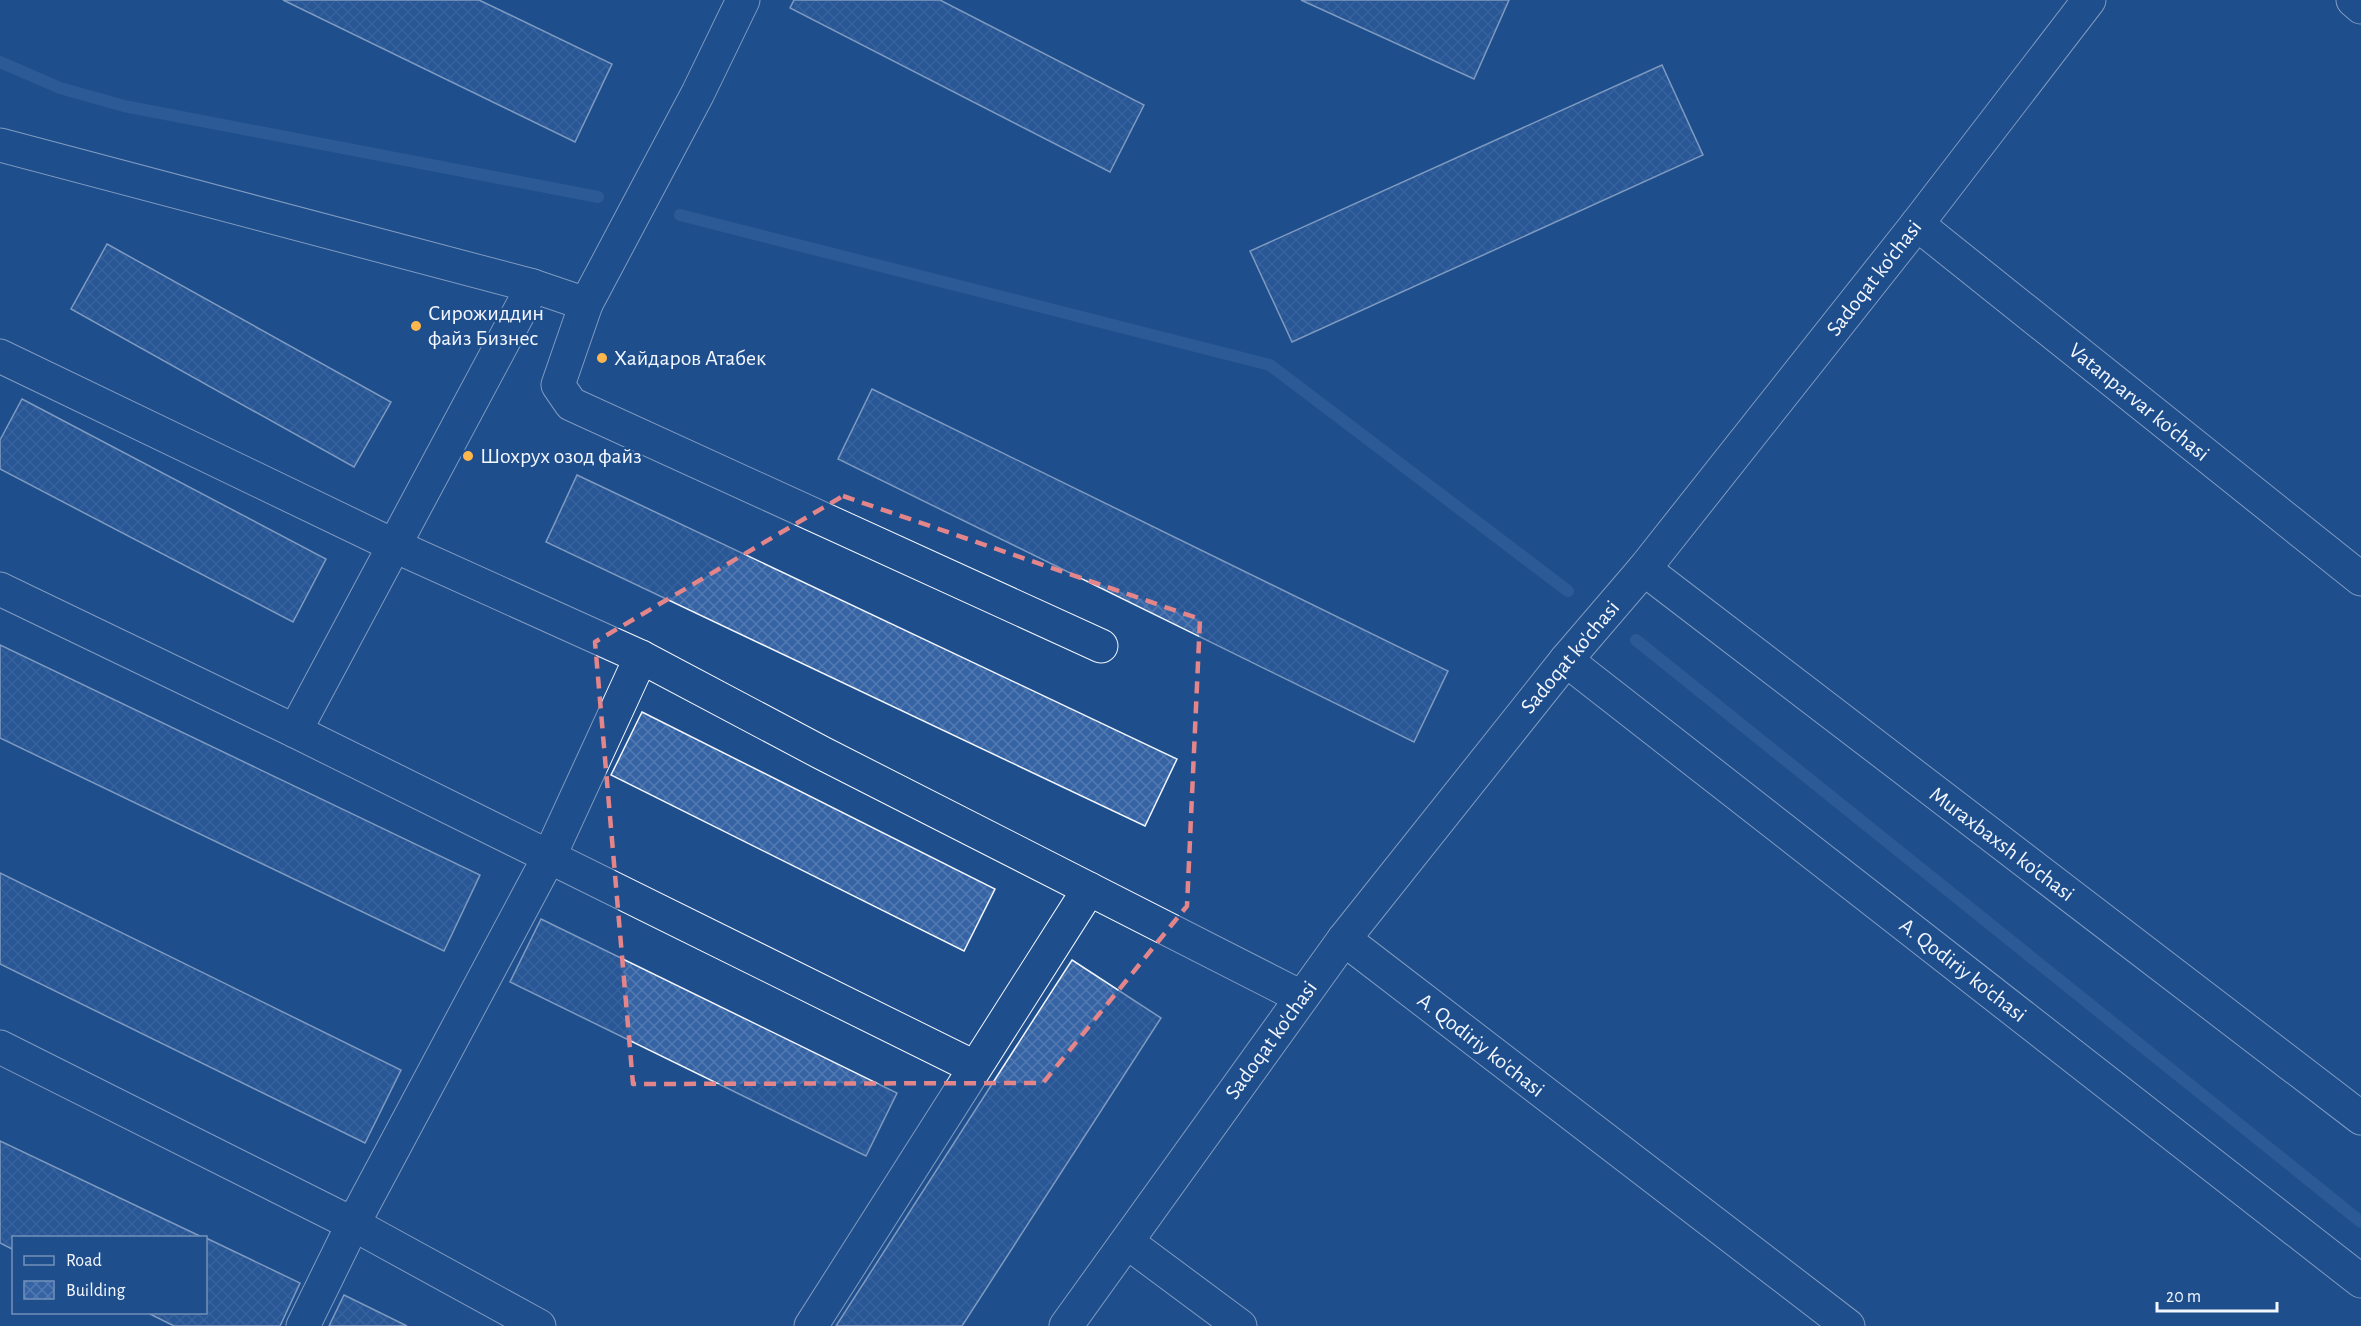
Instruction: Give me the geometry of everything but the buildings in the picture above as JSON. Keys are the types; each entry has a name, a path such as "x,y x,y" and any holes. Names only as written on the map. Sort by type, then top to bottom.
{"street":[{"path":"743,0 698,93 586,304 558,385 571,404 1101,646"},
{"name":"Sadoqat ko'chasi","path":"1066,1326 1344,939 1566,660 1644,569 1917,224 2089,0"},
{"path":"2353,0 2361,7"},
{"path":"0,146 532,286 586,304"},
{"name":"Vatanparvar ko'chasi","path":"1917,224 2361,579"},
{"path":"295,731 532,286"},
{"path":"0,356 395,546 641,657 822,753 1301,997"},
{"name":"Muraxbaxsh ko'chasi","path":"1644,569 2361,1118"},
{"path":"0,589 295,731 974,1067"},
{"path":"303,1326 353,1224 549,857 641,657"},
{"name":"A. Qodiriy ko'chasi","path":"1566,660 2361,1281"},
{"path":"811,1326 1089,889"},
{"name":"A. Qodiriy ko'chasi","path":"1344,939 1848,1326"},
{"path":"0,1047 353,1224 539,1326"},
{"path":"1126,1242 1240,1326"}],"highlighted area":[{"path":"843,496 1200,619 1187,906 1043,1083 633,1084 595,642"}],"waterway":[{"path":"0,62 60,88 124,106 598,197"},
{"path":"680,215 1270,365 1568,591"},
{"path":"1636,640 2361,1222"}],"place":[{"name":"Сирожиддин файз Бизнес","path":"416,326"},
{"name":"Хайдаров Атабек","path":"602,358"},
{"name":"Шохрух озод файз","path":"468,456"}]}
